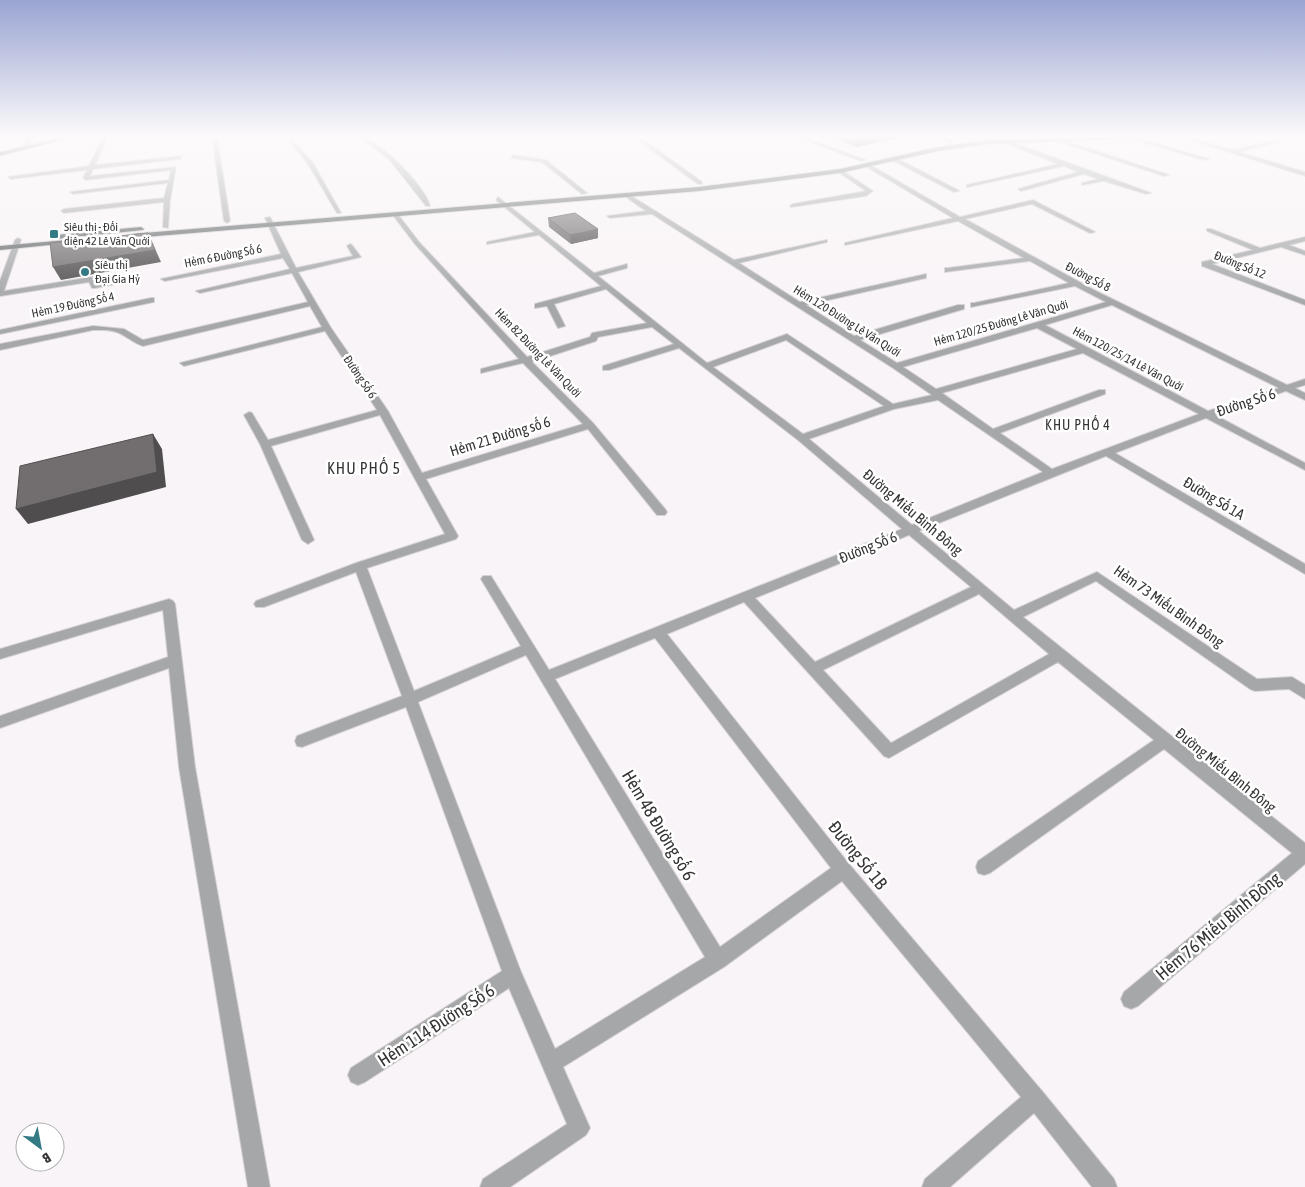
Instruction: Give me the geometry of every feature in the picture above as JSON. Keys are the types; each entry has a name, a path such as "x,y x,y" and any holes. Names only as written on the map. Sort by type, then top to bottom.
{"main road":[{"path":"0,248 17,244 166,227 227,222 395,214 591,192"},
{"path":"0,242 17,244 428,205 657,192"}],"street":[{"path":"166,227 169,192"},
{"path":"223,192 227,222"},
{"path":"327,192 339,212"},
{"path":"419,192 428,205"},
{"path":"793,206 868,192"},
{"name":"Đường Số 8","path":"915,192 959,219 1112,303 1305,397"},
{"name":"Hẻm 120 Đường Lê Văn Quới","path":"626,195 939,394 1050,473"},
{"path":"64,211 168,200"},
{"name":"Đường Miếu Bình Đông","path":"502,202 706,366 802,438 1059,655 1305,853"},
{"path":"847,244 1033,202 1092,232"},
{"path":"610,216 653,212"},
{"name":"Hẻm 82 Đường Lê Văn Quới","path":"395,214 417,243 525,360 590,424 661,512"},
{"name":"Đường Số 6","path":"269,221 327,328 383,411 452,536 360,566"},
{"path":"1209,230 1259,250"},
{"path":"489,243 541,233"},
{"name":"Đường Số 12","path":"1305,239 1205,264 1305,303"},
{"path":"731,263 825,241"},
{"path":"17,244 0,293 92,279 95,286 134,280"},
{"path":"1282,244 1305,253"},
{"path":"200,291 357,257 350,246"},
{"name":"Hẻm 6 Đường Số 6","path":"165,279 286,255"},
{"path":"948,270 1031,259"},
{"path":"594,275 624,266"},
{"path":"797,305 923,276"},
{"path":"974,305 1076,284"},
{"path":"538,306 608,286"},
{"name":"Hẻm 19 Đường Số 4","path":"0,332 151,300"},
{"path":"0,347 93,328 120,331 129,334 133,340 143,343 313,303"},
{"name":"Hẻm 120/25 Đường Lê Văn Quới","path":"896,366 1112,303"},
{"path":"550,304 561,326"},
{"path":"853,339 961,307"},
{"path":"484,371 525,360 592,339 596,336 655,324"},
{"name":"Hẻm 120/25/14 Lê Văn Quới","path":"1038,325 1305,467"},
{"path":"184,363 327,328"},
{"path":"706,366 787,337 891,407"},
{"path":"606,368 681,345"},
{"path":"802,438 891,407 1083,350"},
{"name":"Đường Số 6","path":"546,677 1050,473 1206,415 1305,382"},
{"path":"993,432 1102,392"},
{"path":"265,444 383,411"},
{"path":"248,415 265,444 308,540"},
{"name":"Hẻm 21 Đường số 6","path":"420,477 590,424"},
{"name":"Đường Số 1A","path":"1108,453 1305,570"},
{"path":"260,604 360,566 513,976 579,1128 491,1187"},
{"name":"Hẻm 73 Miếu Bình Đông","path":"1013,616 1096,576 1255,685 1292,683 1305,693"},
{"name":"Hẻm 48 Đường số 6","path":"487,580 530,648 717,960"},
{"path":"813,669 980,588"},
{"path":"746,596 889,751 1059,655"},
{"path":"0,654 169,604 187,768 259,1187"},
{"name":"Đường Số 1B","path":"656,631 843,870 1035,1098"},
{"path":"302,741 410,699 530,648"},
{"path":"0,722 175,660"},
{"path":"984,867 1165,740"},
{"name":"Hẻm 76 Miếu Bình Đông","path":"1131,999 1305,853"},
{"path":"551,1063 717,960 843,870"},
{"name":"Hẻm 114 Đường Số 6","path":"358,1075 513,976"},
{"path":"933,1187 1035,1098 1106,1187"}],"building":[{"path":"575,213 598,229 570,235 548,218"},
{"path":"148,233 155,250 53,267 50,243"},
{"path":"153,434 157,472 16,509 20,466"}],"place":[{"name":"Siêu thị - Đối diện 42 Lê Văn Quới","path":"54,234"},
{"name":"Siêu thị Đại Gia Hỷ","path":"85,272"}],"district":[{"name":"KHU PHỐ 4","path":"1078,425"},
{"name":"KHU PHỐ 5","path":"364,468"}]}
